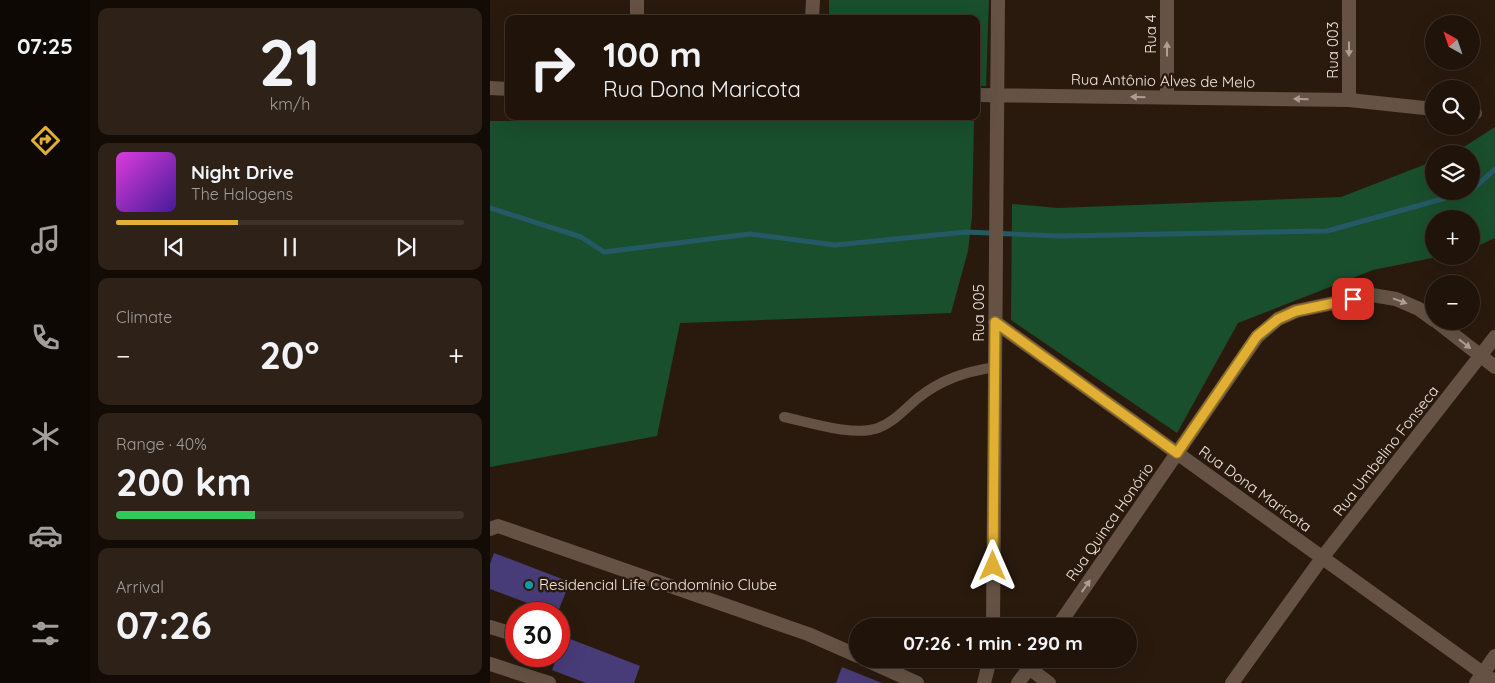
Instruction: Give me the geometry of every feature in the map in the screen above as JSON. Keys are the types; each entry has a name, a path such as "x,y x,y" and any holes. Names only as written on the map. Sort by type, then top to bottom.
{"street":[{"path":"637,0 637,15"},
{"path":"812,15 813,0"},
{"name":"Rua 005","path":"993,618 998,0"},
{"name":"Rua 4","path":"1167,0 1167,97"},
{"name":"Rua 003","path":"1349,0 1349,100"},
{"path":"490,88 505,89"},
{"name":"Rua Antônio Alves de Melo","path":"980,95 1349,100 1425,108"},
{"name":"Rua Quinca Honório","path":"1064,618 1257,336 1278,319 1296,311 1372,295 1396,298 1419,308 1425,313"},
{"name":"Rua Dona Maricota","path":"995,322 1322,558 1480,678 1495,682"},
{"name":"Rua Quinca Honório","path":"1446,330 1495,366"},
{"name":"Rua Umbelino Fonseca","path":"1232,683 1322,558 1495,338"},
{"path":"490,529 498,526 808,634 849,652"},
{"path":"490,627 505,632"},
{"path":"1480,678 1495,656"},
{"path":"490,664 549,683"},
{"path":"884,668 917,683"},
{"path":"984,683 988,668"},
{"path":"1018,683 1029,668"},
{"path":"1036,668 1049,683"}],"lane":[{"path":"784,417 848,430 877,429 896,418 942,381 968,371 995,367"}],"green space":[{"path":"829,0 989,0 986,86 980,86 980,15 829,15"},
{"path":"490,121 974,121 972,217 968,251 951,313 680,323 657,436 490,467"},
{"path":"1495,127 1495,238 1480,245 1480,210 1425,210 1425,259 1373,270 1238,323 1177,433 1011,320 1012,204 1058,208 1341,197 1425,164 1425,200 1480,200 1480,145 1467,145"}],"building":[{"name":"Residencial Life Condomínio Clube","path":"494,553 570,582 562,602 525,602 490,589 490,564"},
{"name":"Residencial Life Condomínio Clube","path":"570,639 640,666 634,683 586,683 552,670 553,667 570,667"},
{"path":"842,667 882,683 836,683"}],"waterway":[{"path":"1480,183 1495,169"},
{"path":"490,208 581,237 604,252 750,234 835,245 966,232 1060,236 1327,231 1439,200"}],"place":[{"name":"Residencial Life Condomínio Clube","path":"529,585"}],"route":[{"path":"993,566 995,322 1177,453 1257,336 1278,319 1296,311 1353,299"}]}
